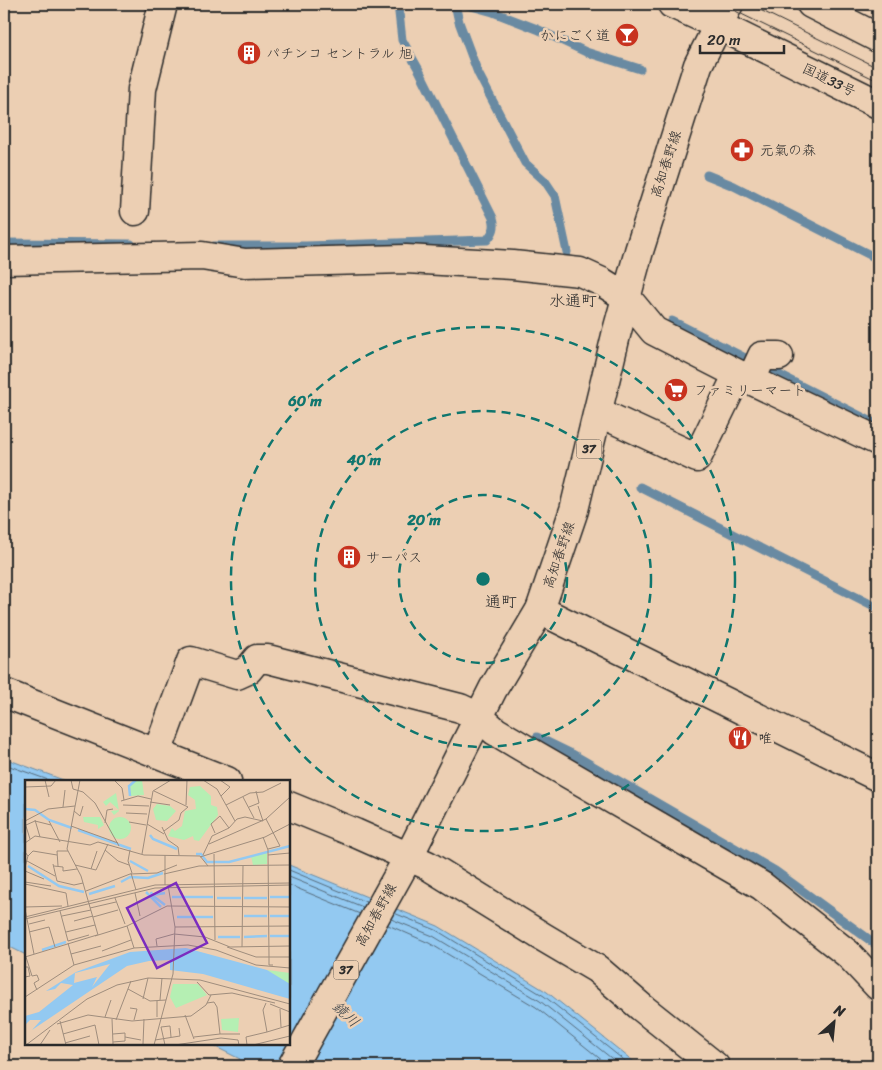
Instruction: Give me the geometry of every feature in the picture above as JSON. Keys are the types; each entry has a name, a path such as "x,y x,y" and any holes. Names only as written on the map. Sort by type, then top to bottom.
{"main road":[{"path":"135,211 142,89 162,4"},
{"name":"国道33号","path":"672,4 723,14 878,104"},
{"path":"811,4 878,38"},
{"name":"高知春野線","path":"292,1066 404,865 493,689 540,610 574,510 639,251 698,65 723,14"},
{"path":"4,260 202,256 245,263 415,259 513,265 580,272 602,282 626,297 654,331 744,377 878,441"},
{"path":"598,412 697,458 744,377 771,356"},
{"path":"540,610 878,777"},
{"path":"157,753 190,661 237,675 248,670 257,659 268,659 460,708 479,717 495,731 527,750 762,886 848,954 878,986"},
{"path":"4,693 224,780"},
{"path":"290,807 404,865 427,866 597,968 641,1007 715,1066"},
{"path":"848,954 878,965"}],"water":[{"path":"4,758 63,780 25,780 25,954 4,944"},
{"name":"鏡川","path":"290,865 438,926 547,992 639,1066 236,1066 240,1059 212,1045 290,1045"}],"waterway":[{"path":"214,246 306,246 487,240 494,227 493,218 402,40 398,4"},
{"path":"455,4 459,22 478,73 525,163 545,181 555,196 567,252"},
{"path":"464,4 493,12 537,29 586,52 640,69"},
{"path":"707,175 734,186 878,259"},
{"path":"4,243 131,244"},
{"path":"672,321 878,425"},
{"path":"640,487 878,608"},
{"path":"537,737 572,754 775,871 878,946"}],"tram line":[{"path":"721,4 878,81"},
{"path":"748,4 878,68"}],"place":[{"name":"かにごく道","path":"627,35"},
{"name":"パチンコ セントラル 旭","path":"249,53"},
{"name":"元氣の森","path":"742,150"},
{"name":"ファミリーマート","path":"676,390"},
{"name":"サーパス","path":"349,557"},
{"name":"唯","path":"740,738"}],"district":[{"name":"水通町","path":"573,300"},
{"name":"通町","path":"501,601"}]}
